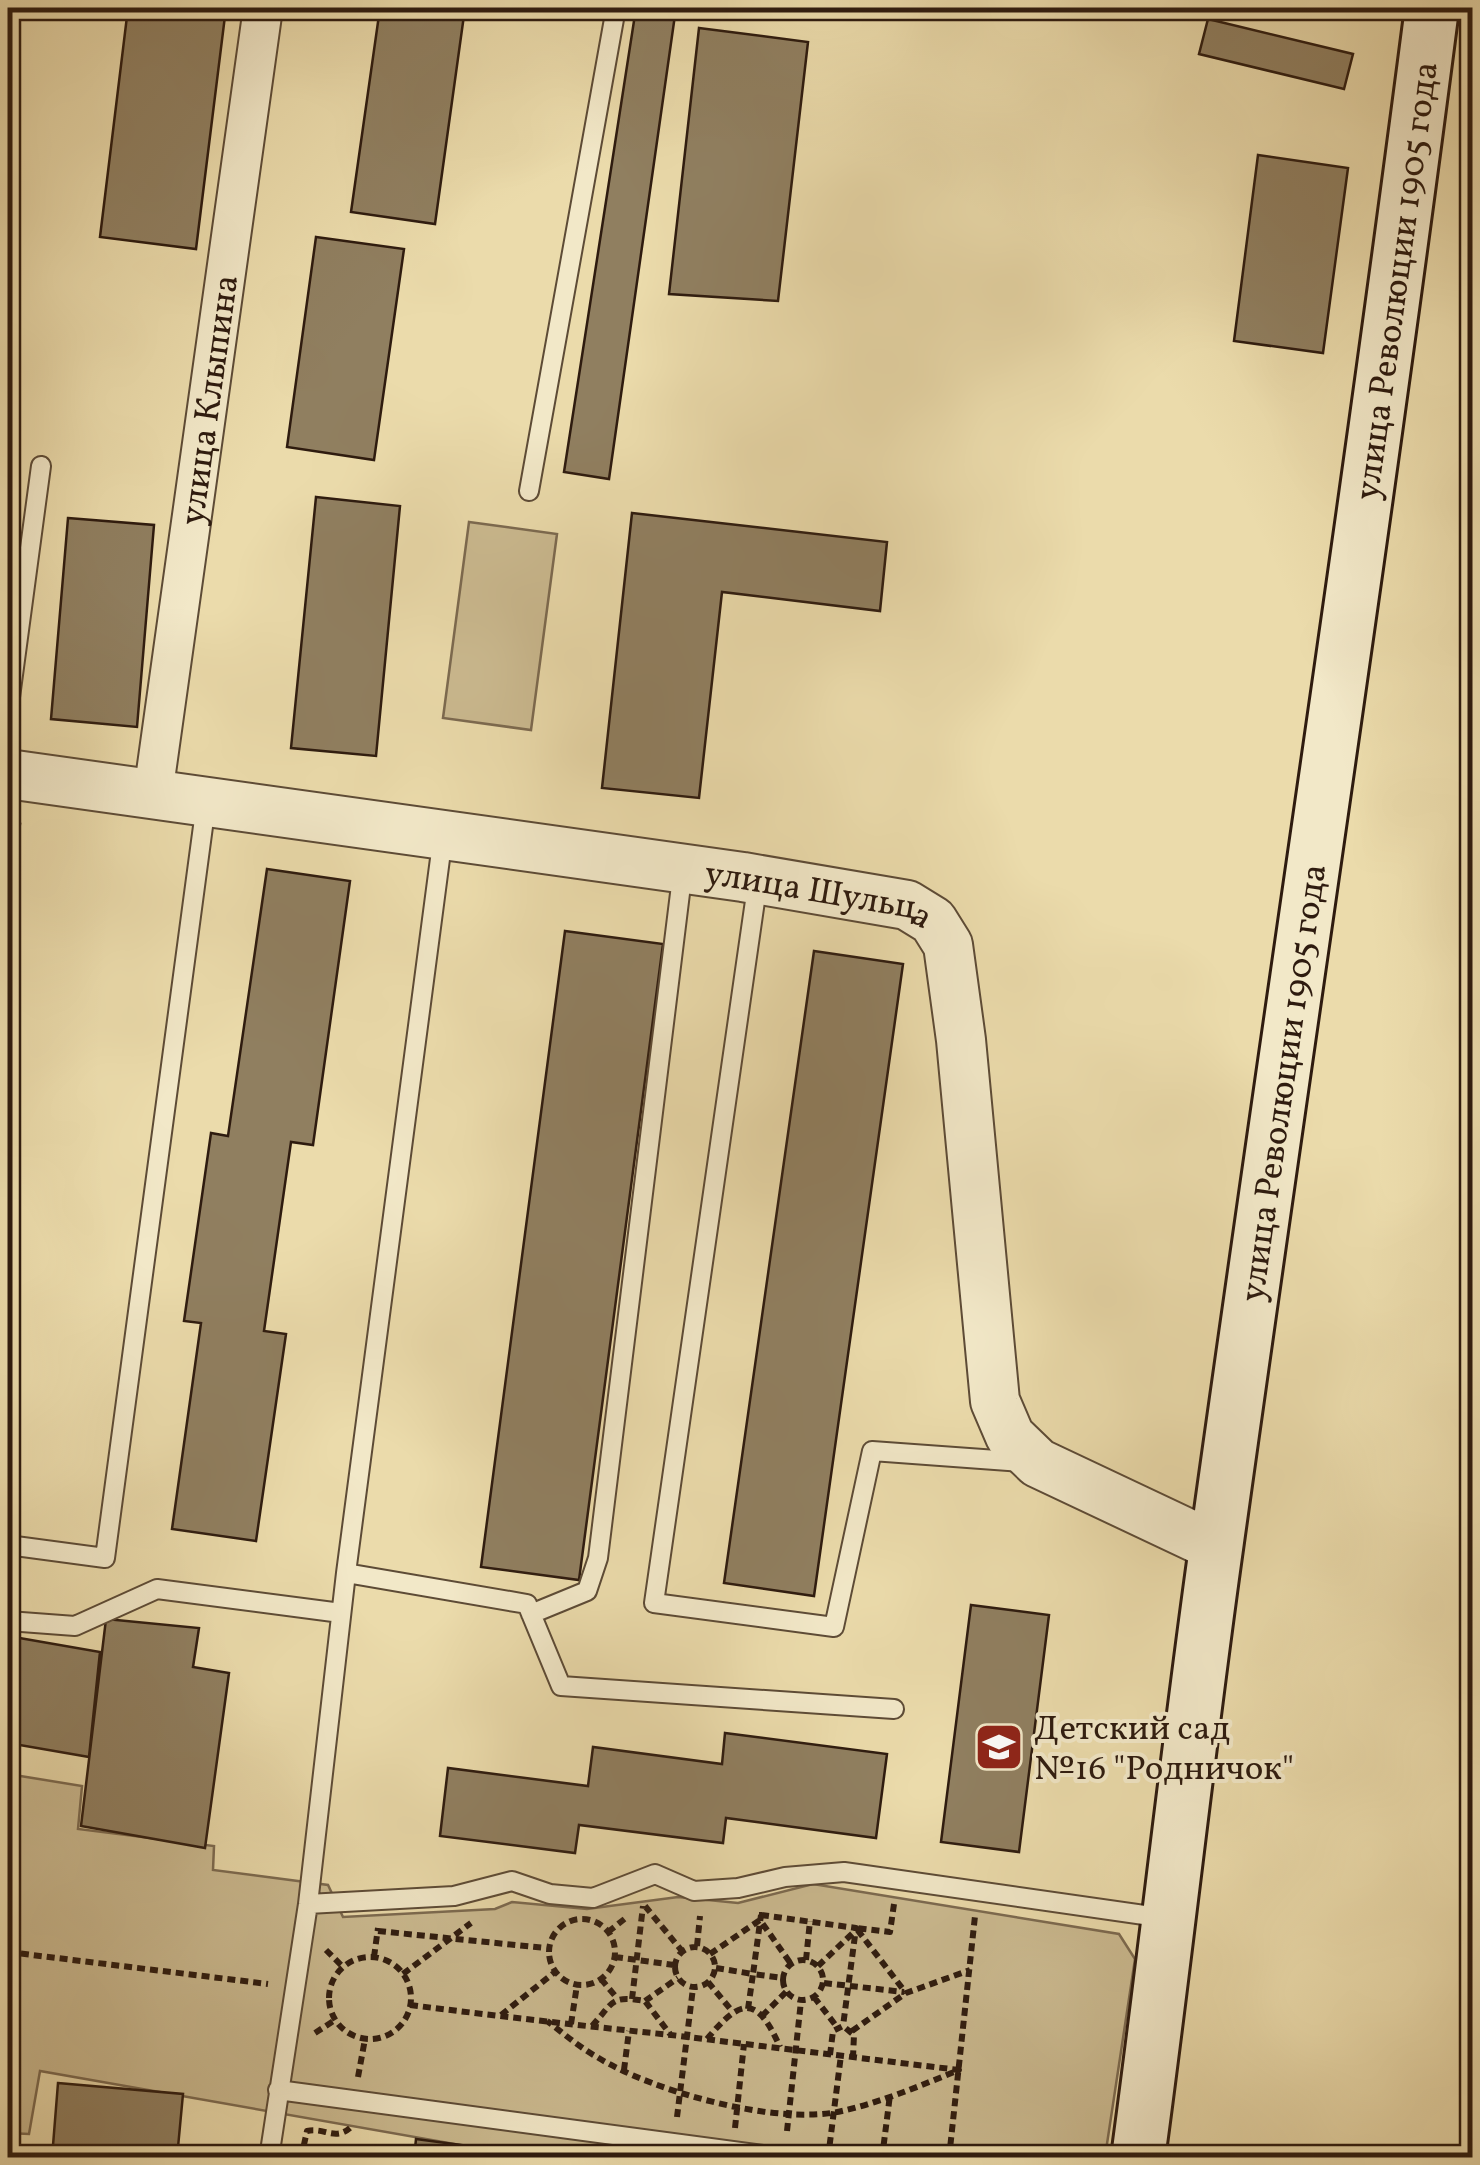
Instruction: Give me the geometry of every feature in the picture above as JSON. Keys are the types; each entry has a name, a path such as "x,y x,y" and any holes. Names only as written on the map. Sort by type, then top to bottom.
{"main road":[{"name":"улица Революции 1905 года","path":"1138,2158 1216,1548 1396,289 1432,8"}],"street":[{"name":"улица Клыпина","path":"153,794 263,8"},
{"name":"улица Шульца","path":"8,774 683,868 907,905 933,921 948,945 961,1040 995,1401 1010,1436 1038,1463 1216,1548"}],"lane":[{"path":"528,491 616,8"},
{"path":"8,712 41,466"},
{"path":"8,1545 105,1558 206,801"},
{"path":"269,2158 308,1904 346,1573 444,835"},
{"path":"532,1614 587,1591 598,1558 683,868"},
{"path":"758,880 654,1602 834,1627 872,1451 1038,1463"},
{"path":"346,1573 528,1604 561,1686 894,1710"},
{"path":"8,1621 76,1626 157,1589 341,1614"},
{"path":"308,1904 454,1896 512,1881 520,1886 593,1898 655,1874 694,1891 844,1872 1171,1918"},
{"path":"278,2090 785,2157"}],"path":[{"path":"761,1915 890,1932 896,1878"},
{"path":"403,1974 520,1886"},
{"path":"949,2158 978,1890"},
{"path":"632,1999 643,1904 682,1951"},
{"path":"697,1946 700,1910"},
{"path":"586,1919 608,1932 615,1956 601,1979 590,1985 577,1985 555,1972 548,1947 552,1935 573,1920 586,1919"},
{"path":"710,1954 760,1920 791,1964"},
{"path":"806,1960 810,1921"},
{"path":"818,1966 856,1929"},
{"path":"830,2055 833,2031 840,2026 856,1929"},
{"path":"856,1929 906,1992"},
{"path":"377,1931 545,1948"},
{"path":"693,1988 678,1978 674,1964 682,1951 697,1946"},
{"path":"697,1946 710,1954 716,1968"},
{"path":"8,1952 329,1991"},
{"path":"615,1956 674,1964"},
{"path":"360,1958 388,1960 403,1974 411,1995 410,2006 404,2022 393,2033 366,2039 352,2036 340,2027 332,2015 329,1991 336,1974 346,1964 360,1958"},
{"path":"806,1960 823,1972 824,1983 814,1997 801,2001 787,1992 783,1978 791,1964 806,1960"},
{"path":"716,1968 783,1978"},
{"path":"693,1988 708,1982 716,1968"},
{"path":"852,2031 906,1992 970,1970"},
{"path":"500,2016 555,1972"},
{"path":"748,2009 753,1974"},
{"path":"601,1979 618,1998 645,2001 678,1978"},
{"path":"708,1982 732,2011"},
{"path":"824,1983 906,1992"},
{"path":"571,2024 577,1985"},
{"path":"680,2092 693,1988"},
{"path":"762,2016 787,1992"},
{"path":"814,1997 840,2026 852,2031"},
{"path":"591,2027 618,1998"},
{"path":"645,2001 671,2036"},
{"path":"785,2157 801,2001"},
{"path":"410,2006 959,2070"},
{"path":"706,2040 732,2011 748,2009 762,2016 781,2048"},
{"path":"547,2021 598,2058 680,2092 737,2107 788,2114 833,2112 959,2070"},
{"path":"624,2070 629,2031"},
{"path":"852,2031 853,2057"},
{"path":"734,2150 744,2044"},
{"path":"828,2158 840,2056"},
{"path":"882,2158 890,2095"},
{"path":"301,2158 307,2131 342,2134 354,2117"}],"shaded area":[{"path":"469,522 557,534 531,730 443,718"},
{"path":"8,1774 82,1786 78,1829 214,1846 213,1870 328,1885 343,1917 495,1909 512,1902 587,1909 678,1897 738,1903 813,1884 1119,1934 1135,1959 1105,2157 528,2157 40,2071 29,2134 8,2133"}],"building":[{"path":"128,8 225,16 196,249 100,237"},
{"path":"380,8 465,8 435,224 351,212"},
{"path":"636,8 676,8 609,479 564,472"},
{"path":"1208,19 1353,54 1344,89 1199,54"},
{"path":"699,28 808,42 778,301 669,294"},
{"path":"1258,155 1348,168 1323,353 1234,341"},
{"path":"316,237 404,249 374,460 287,447"},
{"path":"316,497 400,506 376,756 291,748"},
{"path":"632,513 887,542 880,611 722,592 699,798 602,788"},
{"path":"68,518 154,525 137,727 51,719"},
{"path":"8,823 20,824 8,915"},
{"path":"267,869 350,881 313,1145 291,1142 264,1331 286,1334 256,1541 172,1529 201,1323 184,1321 211,1133 228,1136"},
{"path":"565,931 663,944 579,1580 481,1567"},
{"path":"814,951 903,964 814,1596 724,1583"},
{"path":"971,1605 1049,1615 1019,1852 941,1842"},
{"path":"106,1619 199,1628 193,1667 229,1673 205,1848 81,1826"},
{"path":"8,1636 100,1652 89,1757 8,1743"},
{"path":"725,1733 887,1754 876,1838 726,1818 723,1843 579,1825 575,1853 440,1836 448,1768 588,1786 593,1747 722,1764"},
{"path":"58,2083 183,2094 177,2158 52,2158"},
{"path":"416,2139 559,2158 414,2158"}],"place":[{"name":"Детский сад №16 \"Родничок\"","path":"999,1747"}]}
